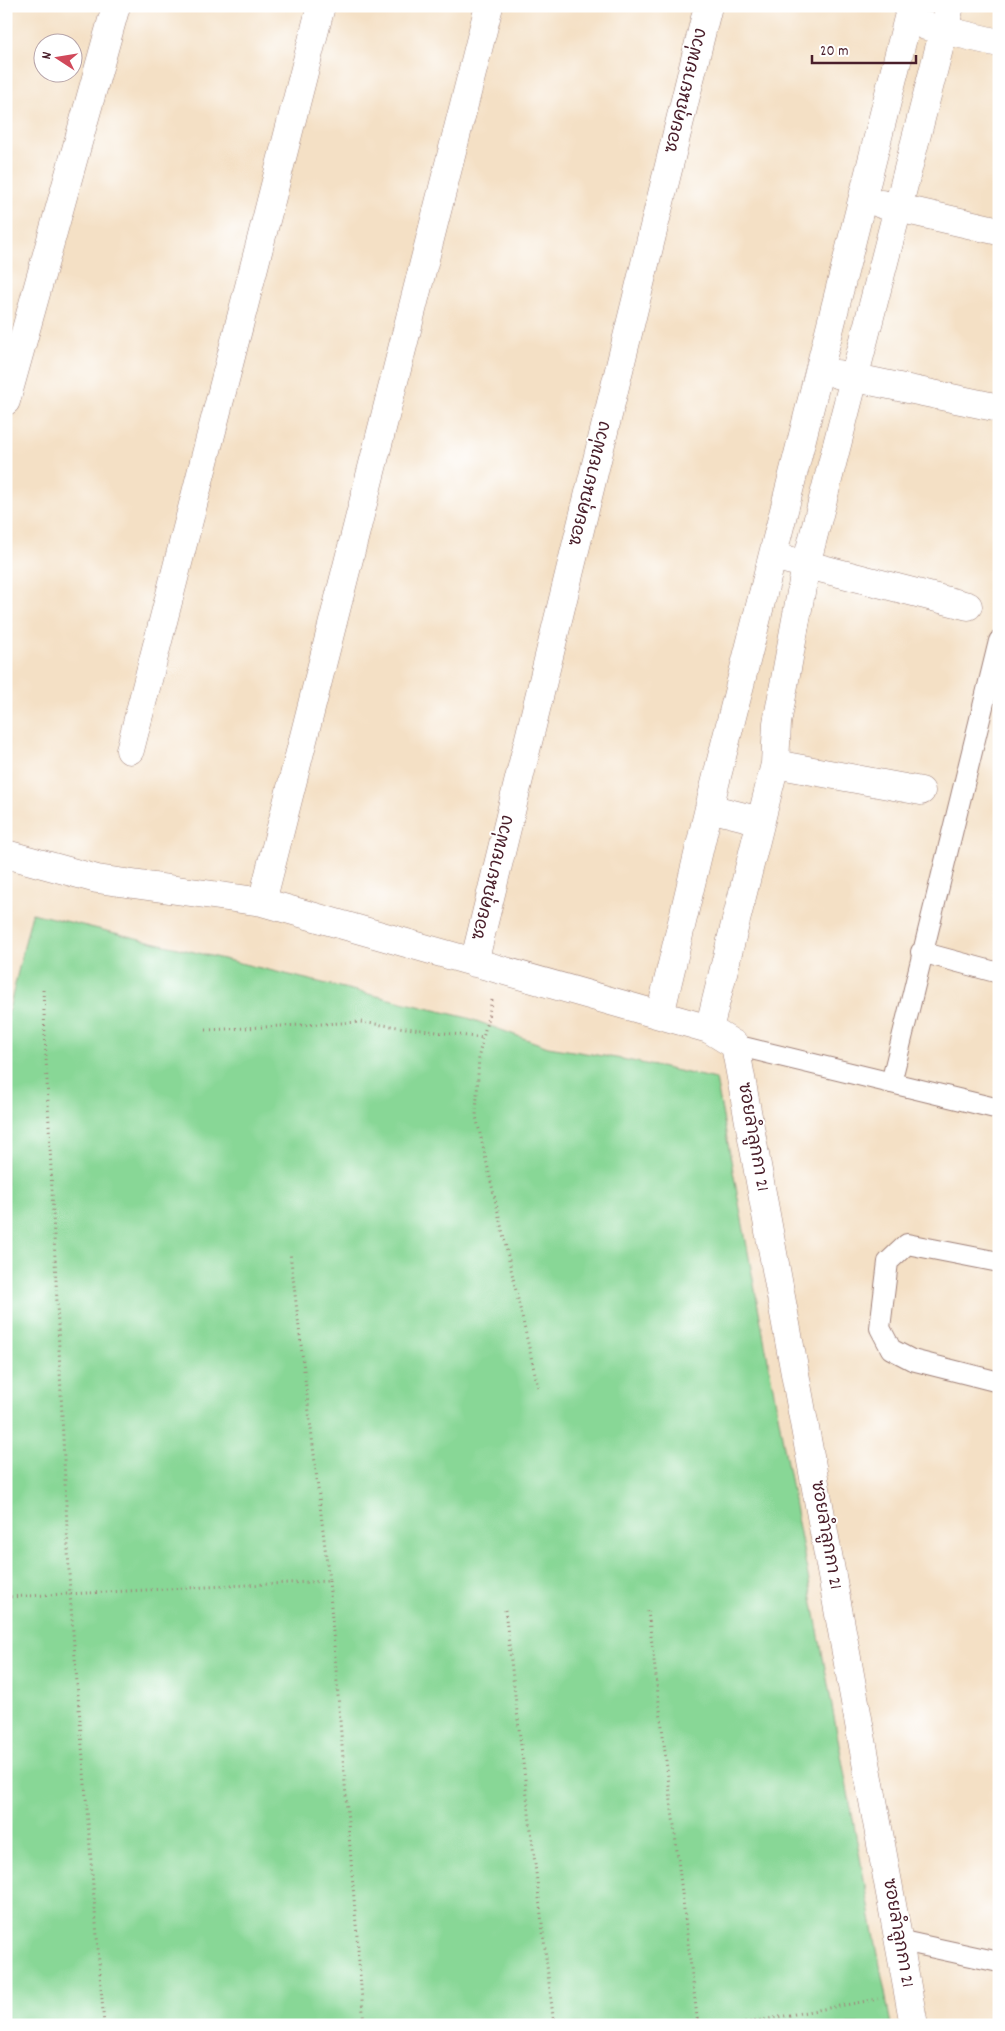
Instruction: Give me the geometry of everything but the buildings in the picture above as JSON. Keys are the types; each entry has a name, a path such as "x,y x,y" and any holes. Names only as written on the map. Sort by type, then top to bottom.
{"street":[{"path":"6,401 116,6"},
{"path":"130,750 321,6"},
{"path":"262,902 489,6"},
{"name":"ซอยคุณยายพ่วง","path":"486,966 708,6"},
{"path":"660,1015 709,808 910,13 946,19 999,43"},
{"path":"709,1029 775,764 777,723 806,565 946,19"},
{"path":"862,201 999,231"},
{"path":"819,371 854,376 999,408"},
{"path":"772,556 968,606"},
{"path":"775,764 922,791"},
{"path":"709,808 761,820"},
{"path":"6,854 97,879 262,902 709,1029 735,1045"},
{"name":"ซอยลำลูกกา 21","path":"735,1045 914,2025"}],"lane":[{"path":"891,1083 921,952 999,642"},
{"path":"921,952 999,974"},
{"path":"735,1045 999,1109"},
{"path":"999,1262 907,1244 888,1262 880,1328 891,1349 912,1360 999,1382"},
{"path":"898,1940 999,1962"}],"path":[{"path":"486,966 483,1038 479,1054 476,1116 538,1387"},
{"path":"43,990 70,1594 104,2025"},
{"path":"206,1030 360,1022 483,1038"},
{"path":"290,1252 329,1581 364,2025"},
{"path":"6,1597 329,1581"},
{"path":"505,1610 554,2025"},
{"path":"648,1611 698,2025"},
{"path":"735,2025 908,1993"}],"green space":[{"path":"32,913 468,1018 548,1047 622,1059 716,1079 891,2025 6,2025 6,1022"}]}
